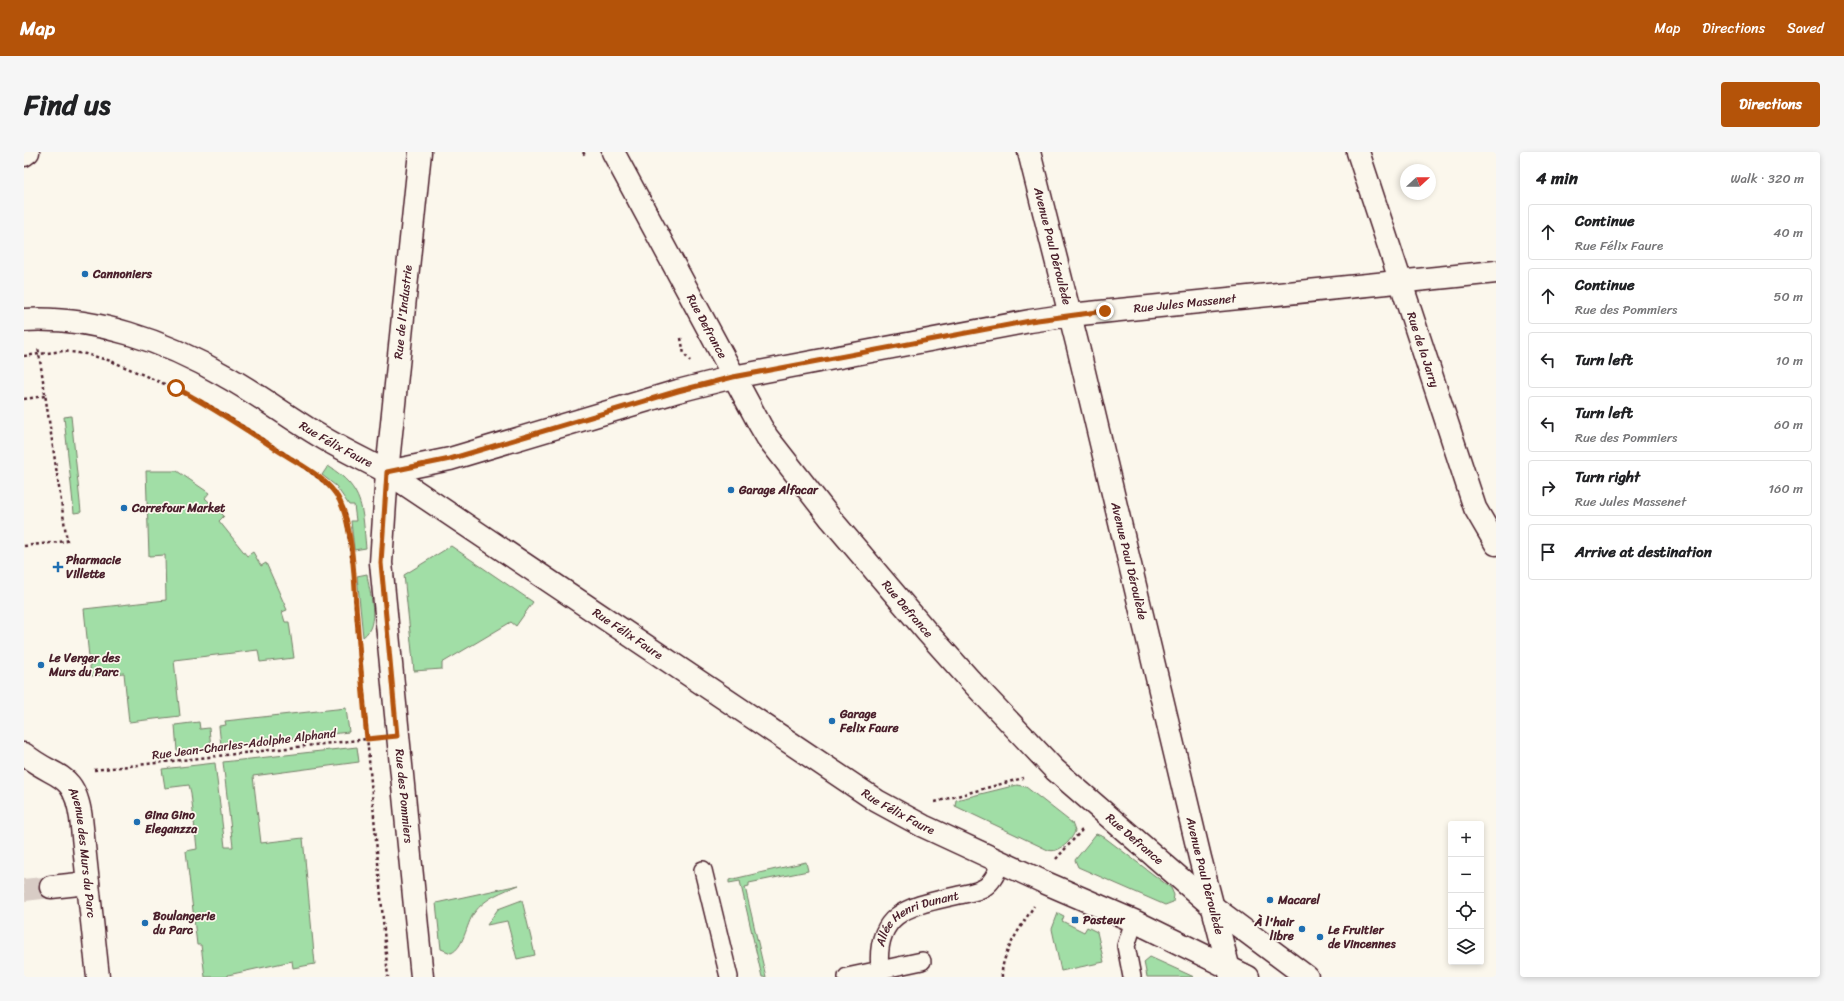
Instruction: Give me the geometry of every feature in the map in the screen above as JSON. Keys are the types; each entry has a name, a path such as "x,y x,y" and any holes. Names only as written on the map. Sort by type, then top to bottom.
{"street":[{"path":"24,155 28,152"},
{"name":"Rue de l'Industrie","path":"387,472 420,152"},
{"name":"Rue Defrance","path":"613,152 733,377 767,437 831,519 970,680 1055,770 1212,906 1307,977"},
{"name":"Avenue Paul Déroulède","path":"1029,152 1070,315 1212,906 1236,974"},
{"name":"Rue de la Jarry","path":"1358,152 1475,508 1496,544"},
{"name":"Rue Jules Massenet","path":"387,472 450,459 678,391 733,377 1070,315 1496,272"},
{"name":"Rue Félix Faure","path":"24,320 50,318 102,327 146,338 175,350 225,375 321,437 387,472 877,801 923,826 1134,921 1236,974"},
{"name":"Rue des Pommiers","path":"387,472 381,563 422,977"},
{"name":"Avenue des Murs du Parc","path":"24,754 35,763 65,780 76,795 81,818 98,977"},
{"path":"51,887 88,883"}],"lane":[{"name":"Allée Henri Dunant","path":"847,977 880,970 878,955 882,936 889,924 901,913 922,904 981,890 994,878 1001,862"},
{"path":"703,870 729,977"},
{"path":"1132,977 1126,946 1134,921"},
{"path":"880,970 922,961"}],"path":[{"path":"24,546 67,541 37,343"},
{"path":"24,356 63,351 86,354 111,361 176,388 210,406 239,424 294,460 335,492 346,514 353,567"},
{"path":"24,399 45,396"},
{"path":"355,597 388,977"},
{"name":"Rue Jean-Charles-Adolphe Alphand","path":"94,770 397,736"},
{"path":"931,803 1023,778"},
{"path":"1054,861 1083,829"},
{"path":"1002,977 1002,970 1007,954 1035,904"}],"green space":[{"path":"71,416 81,512 74,513 64,417"},
{"path":"328,466 349,483 355,492 362,511 366,548 354,550 351,521 356,521 354,505 349,505 336,486 322,475"},
{"path":"146,471 177,471 209,493 205,498 224,516 219,521 247,556 253,552 261,566 266,563 287,610 282,612 285,622 289,622 294,658 260,662 258,650 174,660 180,716 129,722 124,673 91,676 84,609 166,600 165,555 149,556"},
{"path":"451,546 533,602 516,626 511,622 442,663 442,669 414,671 404,575"},
{"path":"367,574 373,616 372,624 363,637 357,576"},
{"path":"346,708 349,732 221,746 219,726 226,725 225,721"},
{"path":"199,722 200,729 209,728 211,748 177,751 175,725"},
{"path":"357,747 359,762 253,776 261,843 303,838 315,964 293,968 292,961 228,975 228,977 205,977 201,945 197,945 186,851 197,849 191,793 189,785 165,788 162,769 215,763 225,847 233,847 223,762"},
{"path":"1017,785 1026,787 1072,823 1075,831 1068,842 1061,848 1052,851 1048,850 955,806 956,800"},
{"path":"1096,834 1104,837 1171,888 1174,895 1173,902 1165,905 1078,867 1075,860"},
{"path":"806,862 808,871 749,883 749,886 745,887 766,977 762,977 740,881 729,883 729,880"},
{"path":"519,885 489,899 479,907 471,918 462,941 455,950 451,953 441,949 436,903"},
{"path":"522,900 535,955 517,959 507,921 487,925 498,909"},
{"path":"1058,913 1064,916 1062,921 1084,932 1087,927 1097,932 1104,962 1061,971 1052,929"},
{"path":"1150,957 1194,977 1147,977 1144,962"}],"tunnel":[{"path":"24,890 51,887"}],"place":[{"name":"Cannoniers","path":"85,274"},
{"name":"Garage Alfacar","path":"731,490"},
{"name":"Carrefour Market","path":"124,508"},
{"name":"Pharmacie Villette","path":"58,567"},
{"name":"Le Verger des Murs du Parc","path":"41,665"},
{"name":"Garage Felix Faure","path":"832,721"},
{"name":"Gina Gino Eleganzza","path":"137,822"},
{"name":"Macarel","path":"1270,900"},
{"name":"Pasteur","path":"1075,920"},
{"name":"Boulangerie du Parc","path":"145,923"},
{"name":"À l'hair libre","path":"1302,929"},
{"name":"Le Fruitier de Vincennes","path":"1320,937"}],"route":[{"path":"176,388 210,406 294,460 335,492 341,502 346,514 353,567 367,739 397,736 381,563 387,472 450,459 678,391 733,377 1030,321 1105,311"}]}
